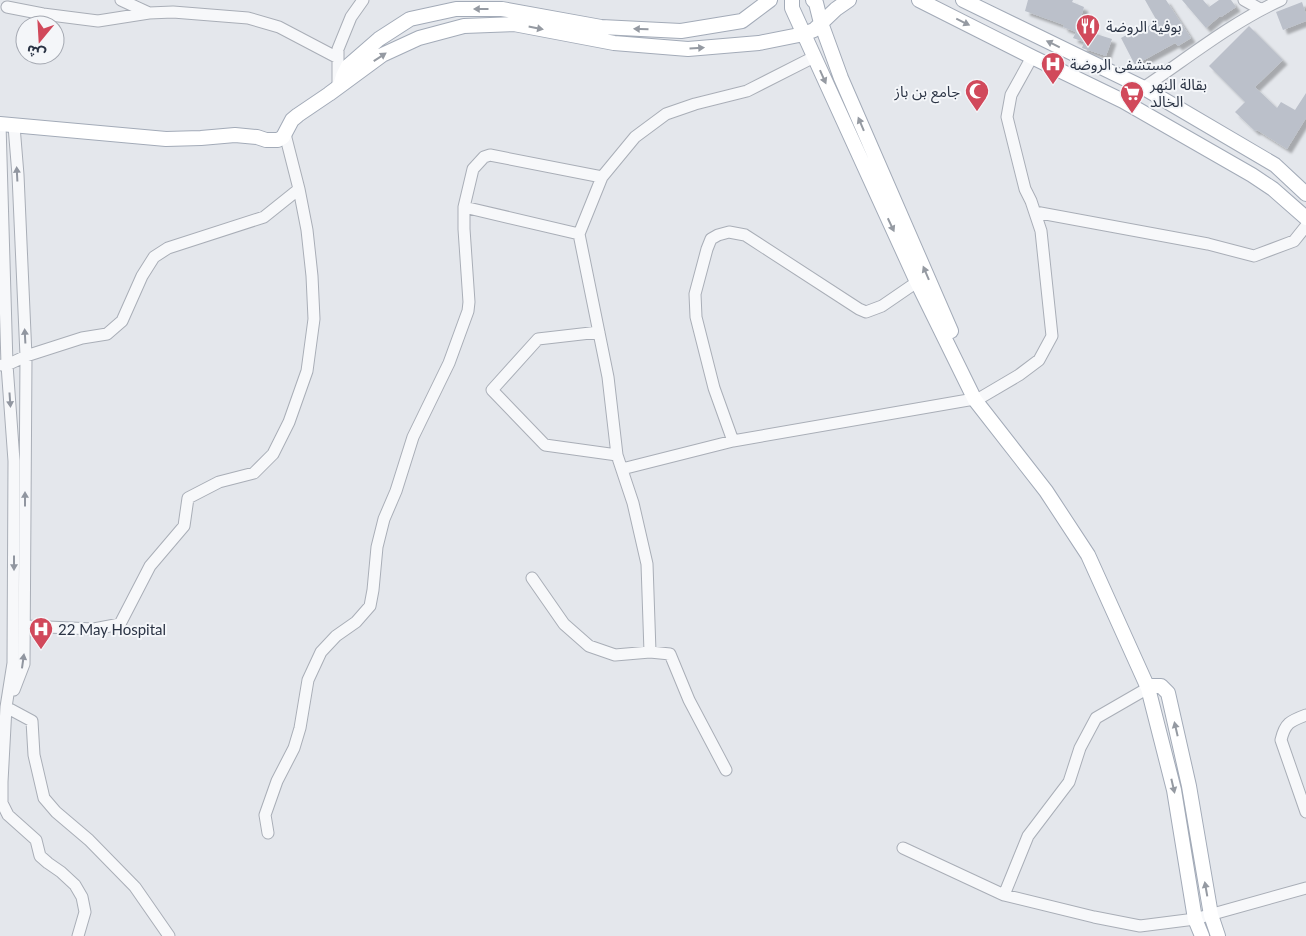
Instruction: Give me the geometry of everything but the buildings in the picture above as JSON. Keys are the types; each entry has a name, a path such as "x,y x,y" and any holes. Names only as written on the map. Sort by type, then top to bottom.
{"main road":[{"path":"339,87 348,66 379,39 410,19 456,9 502,9 601,27 681,31 742,21 770,0"},
{"path":"792,0 792,8 917,282 977,399 1046,491 1088,555 1148,688 1174,790 1195,919 1202,936"},
{"path":"7,125 166,140 235,135 278,140 285,134 292,120 298,115 382,55 419,38 464,26 514,24 614,44 688,49 759,43 804,34 822,24 836,9 849,0"},
{"path":"919,0 1032,58 1123,101 1252,175 1273,189 1306,218"},
{"path":"816,1 822,24 845,87 977,399"},
{"path":"970,2 1144,88 1275,165 1306,194"},
{"path":"1148,688 1161,686 1168,693 1189,786 1211,916 1218,936"}],"street":[{"path":"121,0 149,13"},
{"path":"339,87 338,49 351,17 363,0"},
{"path":"1244,0 1260,9"},
{"path":"1123,101 1260,9 1281,0"},
{"path":"7,7 98,21 149,13 173,12 248,18 279,27 338,58"},
{"path":"650,652 647,564 633,502 617,455 608,377 579,234 602,177 635,138 666,114 695,104 747,91 814,56"},
{"path":"622,468 733,441 977,399 1019,376 1039,360 1052,336 1042,231 1025,189 1007,117 1011,95 1032,58"},
{"path":"3,711 24,664 26,356 18,175 7,125"},
{"path":"7,125 4,365 14,461 13,663 3,711 2,804 8,815 36,840 40,856 75,885 82,897 85,912 78,936"},
{"path":"24,626 94,629 120,624 150,566 184,526 188,498 219,482 254,473 273,454 289,422 307,371 314,319 307,230 285,134"},
{"path":"268,833 264,815 277,781 294,748 300,728 308,680 321,652 336,636 356,622 370,606 374,590 377,547 384,518 396,490 413,437 449,363 468,311 464,207 473,169 484,157 490,155 602,177"},
{"path":"4,365 82,338 108,334 122,321 142,276 154,257 168,248 264,217 299,189"},
{"path":"464,207 579,234"},
{"path":"1035,212 1208,244 1254,256 1294,241 1306,226"},
{"path":"733,441 714,388 696,317 695,294 711,239 718,234 729,232 745,235 866,312 882,306 917,282"},
{"path":"599,332 538,339 492,390 545,444 617,455"},
{"path":"532,578 564,624 588,646 615,655 650,652 670,654 689,700 726,770"},
{"path":"1004,895 1028,836 1069,782 1080,748 1096,718 1148,688"},
{"path":"3,711 32,721 34,755 44,798 56,812 89,840 135,887 169,936"},
{"path":"1306,715 1292,720 1284,729 1281,740 1304,796 1306,812"},
{"path":"903,848 1004,895 1094,917 1140,931 1211,916 1306,888"}],"place":[{"name":"بوفية الروضة","path":"1088,47"},
{"name":"مستشفى الروضة","path":"1053,85"},
{"name":"جامع بن باز","path":"977,112"},
{"name":"بقالة النهر الخالد","path":"1132,114"},
{"name":"22 May Hospital","path":"41,650"}]}
